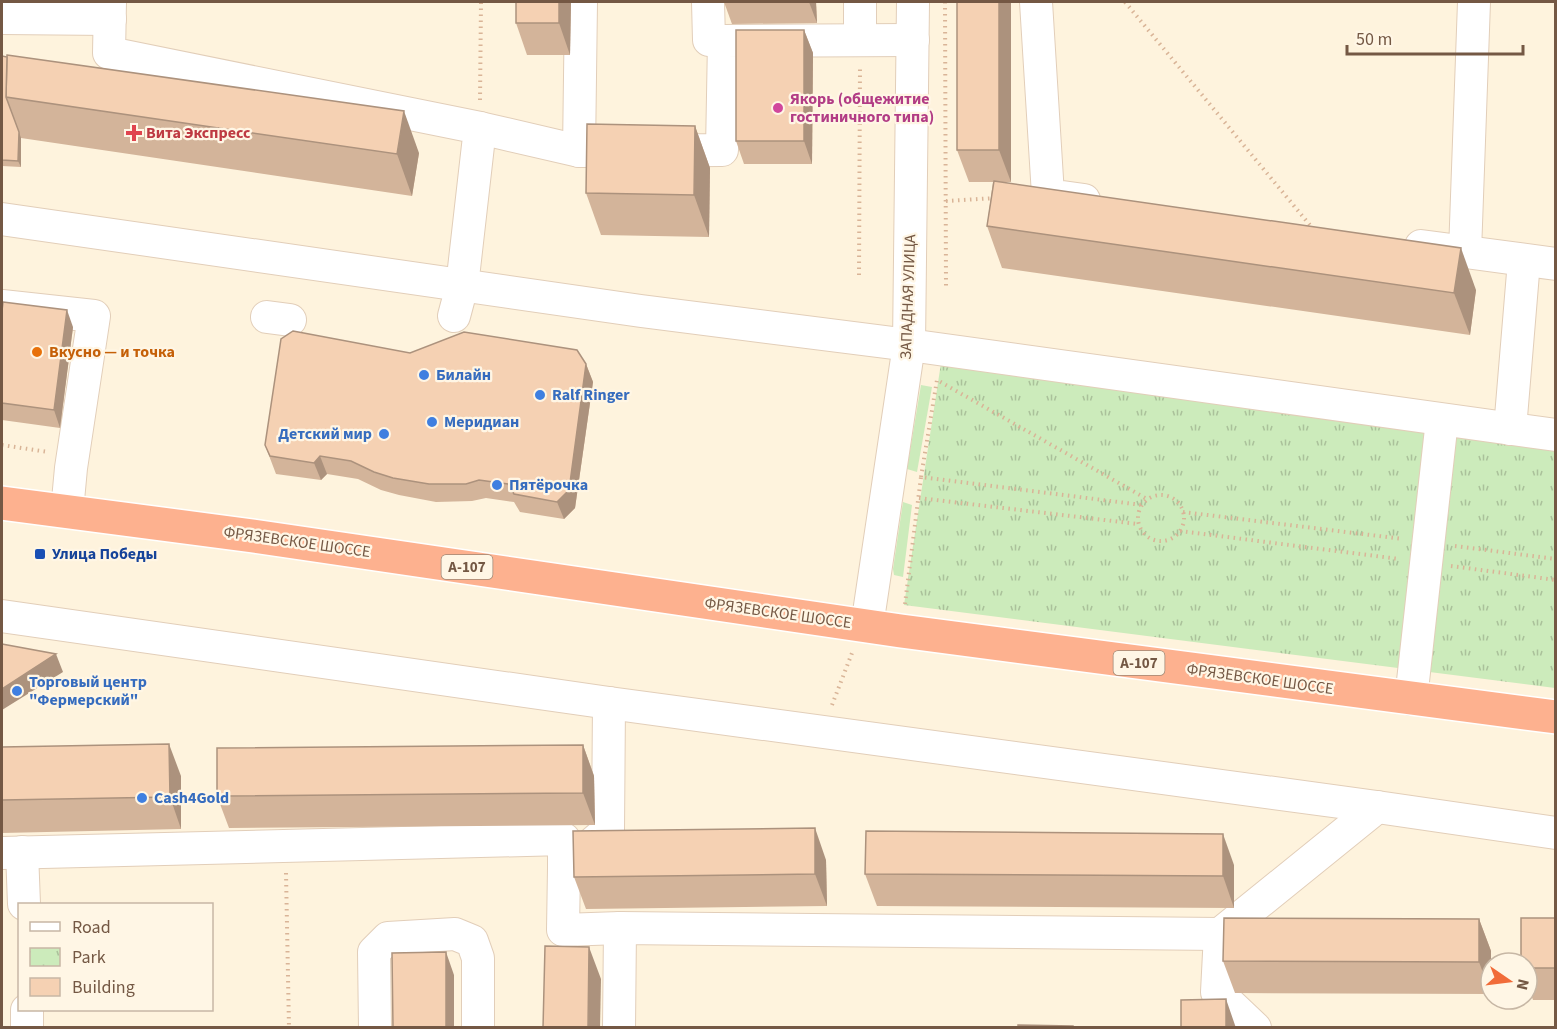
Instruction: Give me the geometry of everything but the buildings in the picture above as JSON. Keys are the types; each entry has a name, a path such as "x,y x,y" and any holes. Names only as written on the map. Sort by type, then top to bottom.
{"highway":[{"name":"ФРЯЗЕВСКОЕ ШОССЕ","path":"2,503 265,537 865,639 1556,717"}],"street":[{"path":"579,151 581,2"},
{"path":"708,2 709,40 913,40"},
{"path":"860,2 860,40"},
{"name":"ЗАПАДНАЯ УЛИЦА","path":"865,639 909,345 913,2"},
{"path":"1036,2 1048,195 1117,204"},
{"path":"1465,252 1474,2"},
{"path":"2,18 110,10 109,52 480,128 579,151 722,150 724,40"},
{"path":"454,316 462,286 480,128"},
{"path":"2,219 641,311 909,345 1556,435"},
{"path":"1395,242 1556,264"},
{"path":"1510,429 1524,261"},
{"path":"2,306 94,316 67,511"},
{"path":"1411,699 1442,420"},
{"path":"2,616 609,703 1377,807 1556,834"},
{"path":"564,868 608,830 609,703"},
{"path":"24,903 12,852 564,839 563,930 620,928 1220,934 1377,807"},
{"path":"619,1028 620,928"},
{"path":"375,1028 374,952 388,938 455,934 472,941 478,958 478,1028"},
{"path":"1220,934 1217,992 1255,1028"},
{"path":"27,1011 27,1028"}],"path":[{"path":"480,128 481,2"},
{"path":"945,2 946,287"},
{"path":"1125,2 1314,230"},
{"path":"859,275 860,40"},
{"path":"946,201 1002,197"},
{"path":"904,605 937,380 1147,499"},
{"path":"2,445 73,455"},
{"path":"921,477 1142,505"},
{"path":"1161,495 1169,496 1180,505 1183,512 1182,527 1172,538 1157,541 1143,534 1138,524 1138,512 1147,499 1161,495"},
{"path":"918,498 1138,524"},
{"path":"1183,512 1427,552 1556,580"},
{"path":"1180,531 1427,552 1556,559"},
{"path":"821,732 852,654 865,639"},
{"path":"286,846 289,1028"}],"green space":[{"path":"943,350 1555,444 1555,688 904,605"},
{"path":"921,385 932,387 917,472 907,469"},
{"path":"903,502 912,505 903,577 894,575 893,569"}],"place":[{"name":"Якорь (общежитие гостиничного типа)","path":"778,108"},
{"name":"Вита Экспресс","path":"134,133"},
{"name":"Вкусно — и точка","path":"37,352"},
{"name":"Билайн","path":"424,375"},
{"name":"Ralf Ringer","path":"540,395"},
{"name":"Меридиан","path":"432,422"},
{"name":"Детский мир","path":"384,434"},
{"name":"Пятёрочка","path":"497,485"},
{"name":"Улица Победы","path":"40,554"},
{"name":"Торговый центр \"Фермерский\"","path":"17,691"},
{"name":"Cash4Gold","path":"142,798"}]}
